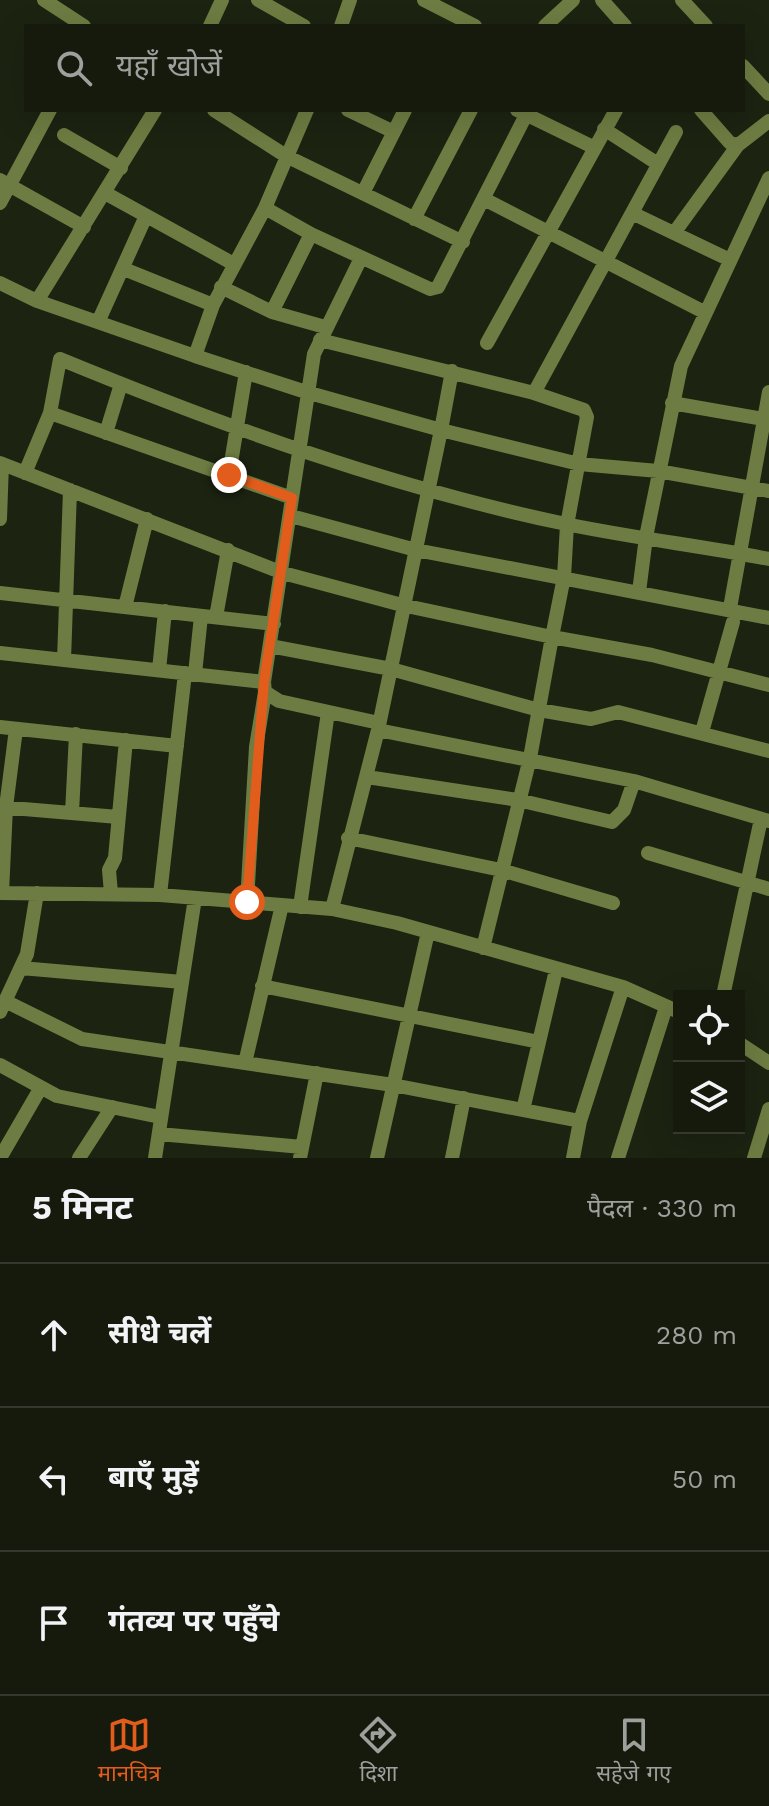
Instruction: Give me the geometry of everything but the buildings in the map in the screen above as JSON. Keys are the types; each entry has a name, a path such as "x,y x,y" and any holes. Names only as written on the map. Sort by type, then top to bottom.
{"street":[{"path":"44,0 81,24"},
{"path":"211,24 222,0"},
{"path":"258,0 300,24"},
{"path":"342,24 350,0"},
{"path":"424,0 451,21"},
{"path":"547,24 573,0"},
{"path":"602,0 623,24"},
{"path":"682,0 704,24"},
{"path":"745,68 769,94"},
{"path":"0,203 5,182 49,112"},
{"path":"37,301 154,112"},
{"path":"217,112 286,156 463,242"},
{"path":"195,356 221,287 265,208 306,112"},
{"path":"352,112 394,132"},
{"path":"363,193 404,112"},
{"path":"414,219 470,112"},
{"path":"265,208 311,234 430,289 438,287 463,242 521,112 593,147"},
{"path":"487,343 615,112"},
{"path":"703,112 730,143 738,145"},
{"path":"674,233 738,145 769,121"},
{"path":"604,129 658,164"},
{"path":"534,393 676,132"},
{"path":"64,135 121,168"},
{"path":"639,592 658,471 681,366 728,259 769,178"},
{"path":"5,182 84,227"},
{"path":"105,193 232,263"},
{"path":"484,199 704,312"},
{"path":"632,213 728,259"},
{"path":"99,320 146,216"},
{"path":"272,312 311,234"},
{"path":"247,902 256,747 283,573 306,392 322,333 361,258"},
{"path":"124,269 213,305"},
{"path":"0,283 37,301 99,320 195,356 306,392 441,430 579,464 658,471 761,490"},
{"path":"221,287 322,333 534,393 584,410 587,417 567,525 564,577 530,758 483,948"},
{"path":"25,473 50,413 60,359 236,428 428,489 567,525 769,559"},
{"path":"332,909 379,727 452,371"},
{"path":"229,475 246,372"},
{"path":"106,433 121,384"},
{"path":"702,732 732,615 741,554 761,490 769,392"},
{"path":"672,403 767,420"},
{"path":"50,413 292,498"},
{"path":"0,519 1,464 283,573 402,605 769,685"},
{"path":"64,660 70,490"},
{"path":"291,516 416,550 639,592 732,615 769,618"},
{"path":"125,607 147,519"},
{"path":"160,895 177,746 190,674 228,550"},
{"path":"0,593 274,624"},
{"path":"159,670 165,611"},
{"path":"270,646 391,669 539,710 591,719 618,712 769,751"},
{"path":"0,653 159,670 264,687 279,701 379,727 634,781 765,820 746,882 724,990"},
{"path":"300,907 328,712"},
{"path":"0,727 177,746"},
{"path":"16,729 3,807 1,893 160,895 332,909 428,932 623,987 673,1009 618,1158"},
{"path":"72,813 76,734"},
{"path":"111,893 109,870 115,858 126,740"},
{"path":"367,777 518,800 612,822 624,810 634,781"},
{"path":"3,807 118,817"},
{"path":"348,838 501,870 613,903"},
{"path":"648,853 769,889"},
{"path":"37,893 31,942 3,1007 82,1039 393,1085 580,1121"},
{"path":"155,1158 195,898"},
{"path":"245,1063 282,905"},
{"path":"377,1158 428,932"},
{"path":"21,968 182,982"},
{"path":"523,1110 556,970"},
{"path":"262,986 539,1042"},
{"path":"573,1158 580,1121 623,987"},
{"path":"745,1047 769,1063"},
{"path":"0,1065 57,1096 160,1117"},
{"path":"159,1134 301,1152 317,1073"},
{"path":"0,1158 40,1089"},
{"path":"452,1158 464,1098"},
{"path":"79,1158 112,1107"},
{"path":"754,1158 769,1109"}],"route":[{"path":"229,475 292,498 256,747 247,902"}]}
